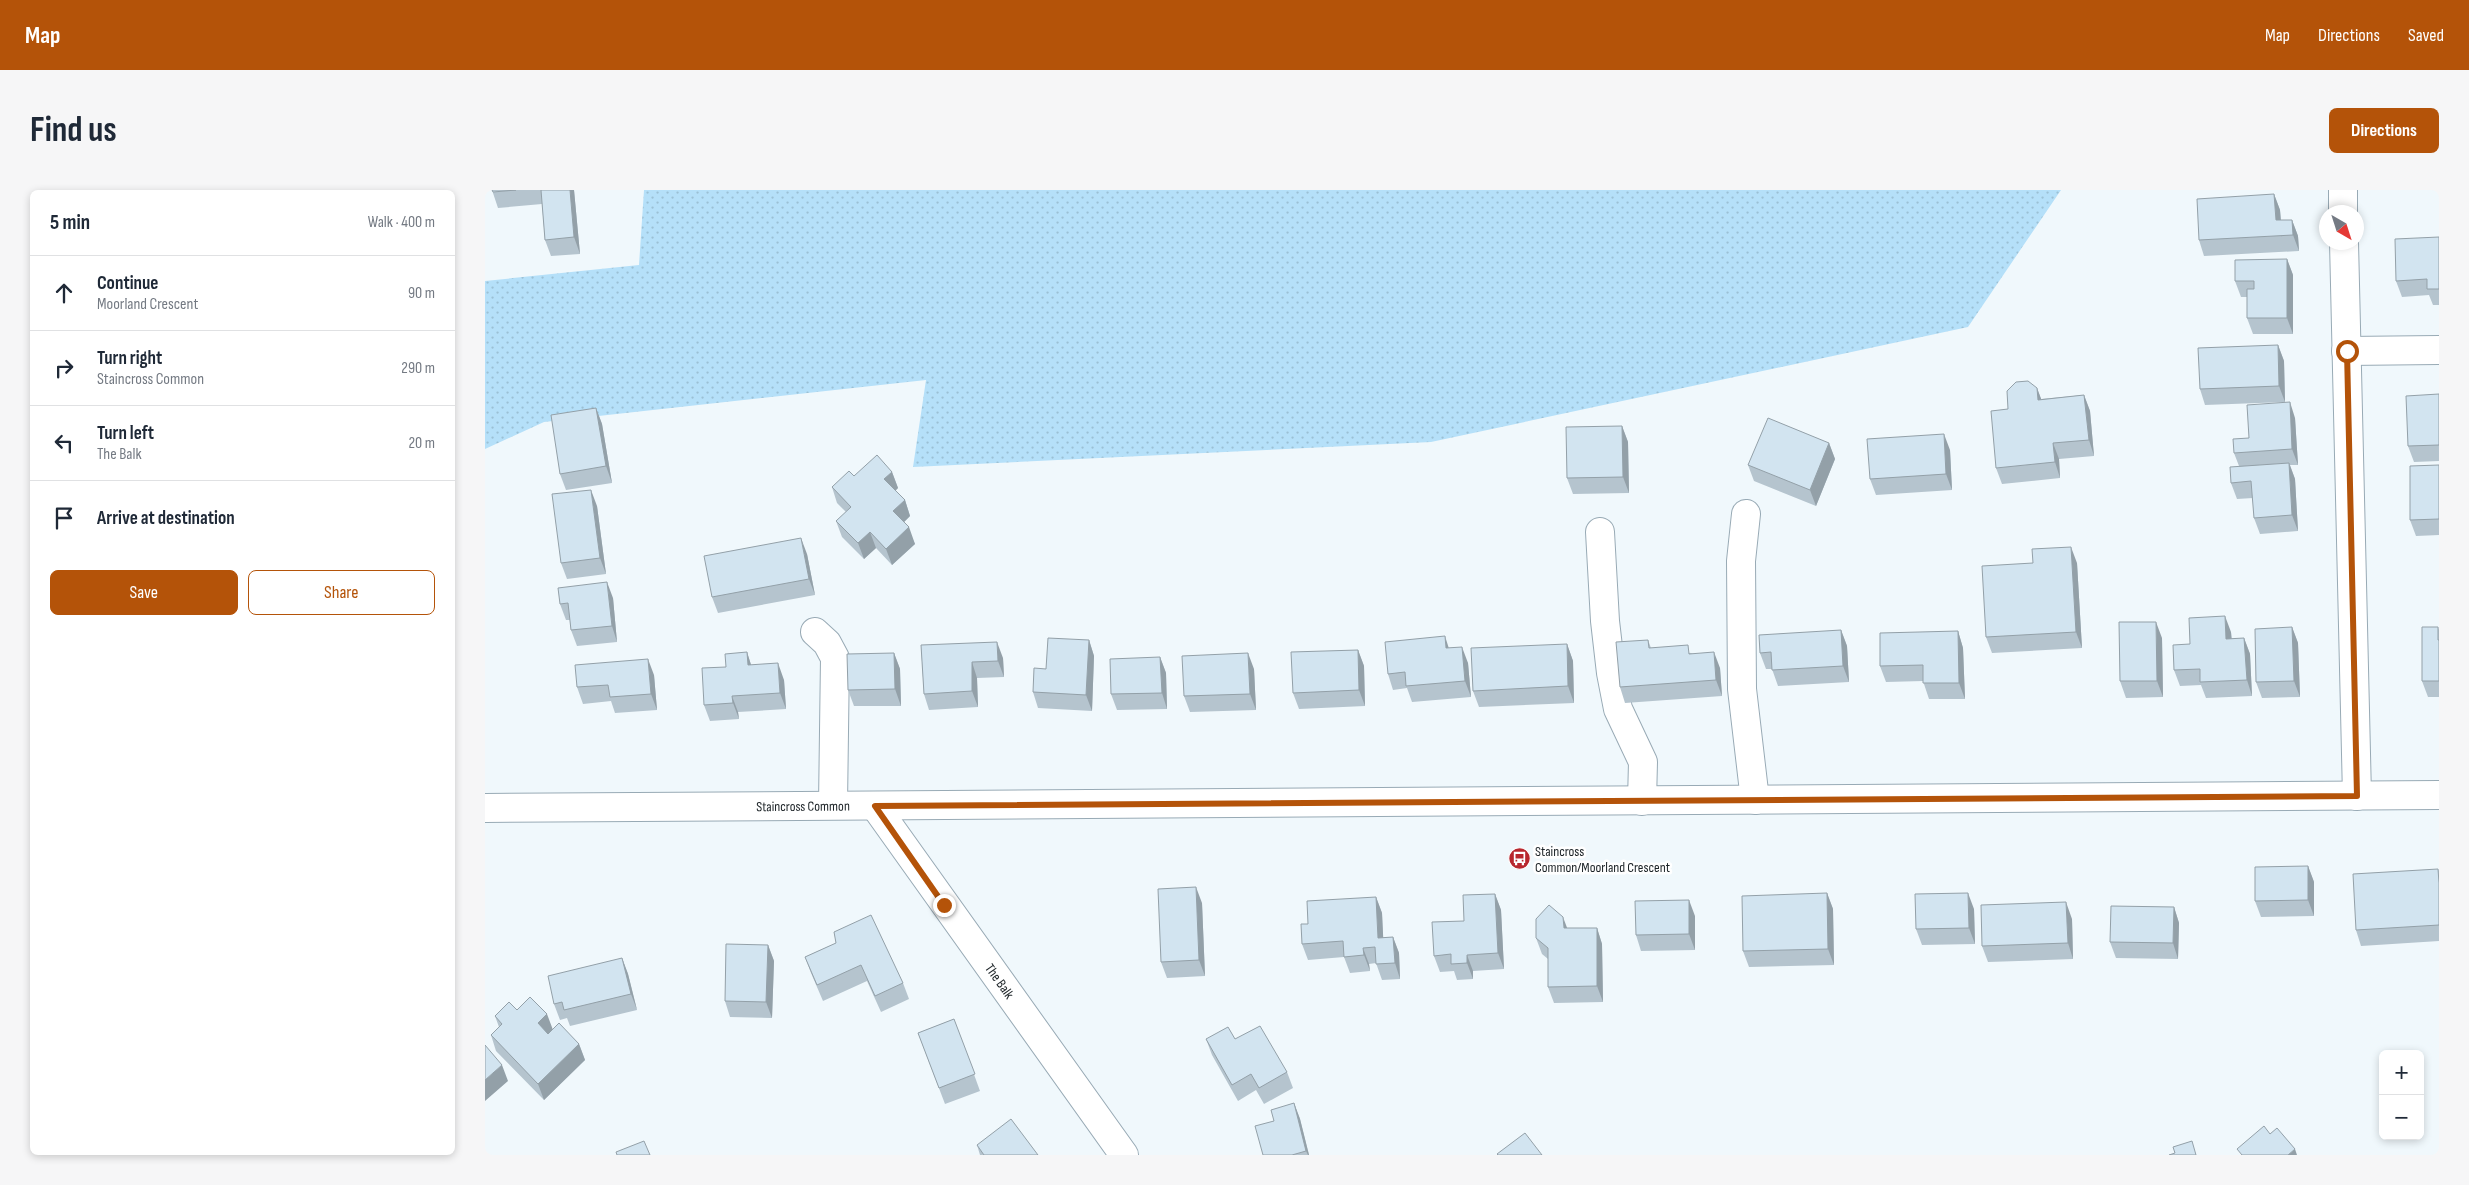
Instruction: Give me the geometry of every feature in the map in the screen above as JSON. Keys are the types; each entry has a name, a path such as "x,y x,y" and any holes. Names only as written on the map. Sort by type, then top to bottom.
{"street":[{"path":"2343,190 2343,205"},
{"path":"2344,250 2357,796"},
{"path":"2347,351 2439,350"},
{"path":"1746,514 1741,561 1742,689 1755,800"},
{"path":"1600,532 1605,621 1611,673 1618,709 1643,762 1642,801"},
{"path":"815,632 827,643 835,658 833,805"},
{"name":"Staincross Common","path":"485,808 2439,795"},
{"name":"The Balk","path":"875,806 1124,1155"}],"shaded area":[{"path":"644,190 2061,190 1968,327 1431,442 913,467 926,380 544,422 485,449 485,281 639,265"}],"building":[{"path":"492,190 516,190 493,192"},
{"path":"541,190 570,190 574,237 545,240"},
{"path":"2274,194 2276,220 2292,220 2293,235 2199,240 2197,199"},
{"path":"2439,237 2439,289 2427,289 2427,279 2396,281 2395,239"},
{"path":"2287,259 2287,318 2247,318 2247,289 2254,289 2254,281 2235,281 2235,260"},
{"path":"2278,345 2279,386 2200,389 2198,348"},
{"path":"2028,381 2037,388 2038,400 2084,395 2089,440 2053,443 2055,462 1996,468 1991,411 2008,409 2007,391 2016,382"},
{"path":"2439,394 2439,445 2408,446 2406,396"},
{"path":"2290,402 2292,449 2234,453 2233,439 2249,438 2247,405"},
{"path":"596,408 606,466 560,474 551,415"},
{"path":"1768,418 1829,443 1810,490 1748,465"},
{"path":"1622,426 1623,477 1567,478 1566,427"},
{"path":"1944,434 1946,474 1870,479 1867,439"},
{"path":"877,455 892,472 884,479 905,500 893,511 909,527 886,549 870,532 858,543 836,521 851,507 832,487 849,471 854,476"},
{"path":"2289,463 2292,515 2254,518 2251,481 2231,483 2230,467"},
{"path":"2439,465 2439,519 2410,520 2410,466"},
{"path":"591,490 600,558 561,563 552,494"},
{"path":"801,538 809,579 712,597 704,556"},
{"path":"2071,547 2076,632 1986,637 1982,566 2033,563 2032,549"},
{"path":"607,582 612,626 571,630 568,603 560,604 558,588"},
{"path":"2225,616 2226,639 2244,638 2247,680 2200,682 2200,669 2174,670 2173,645 2190,644 2189,618"},
{"path":"2119,622 2156,622 2157,681 2120,681"},
{"path":"2292,627 2294,681 2256,682 2255,629"},
{"path":"2422,627 2438,627 2439,681 2422,681"},
{"path":"1841,630 1843,666 1772,670 1771,652 1760,653 1759,635"},
{"path":"1958,631 1959,683 1923,683 1923,665 1880,666 1880,633"},
{"path":"1445,636 1446,648 1462,647 1465,681 1406,686 1405,672 1388,674 1385,642"},
{"path":"1048,638 1089,640 1086,695 1033,692 1034,668 1046,669"},
{"path":"1648,640 1649,648 1688,645 1689,654 1714,652 1716,680 1620,687 1616,642"},
{"path":"997,642 998,661 972,662 972,691 924,694 921,645"},
{"path":"1567,644 1568,686 1473,691 1471,648"},
{"path":"1358,650 1359,690 1293,693 1291,652"},
{"path":"747,652 748,665 778,663 780,693 732,696 733,703 704,705 702,668 726,667 725,654"},
{"path":"894,653 895,689 848,690 847,654"},
{"path":"1248,653 1250,694 1184,696 1182,656"},
{"path":"1160,657 1162,693 1111,694 1110,659"},
{"path":"648,659 651,694 610,697 608,685 577,687 575,665"},
{"path":"2308,866 2308,900 2255,901 2255,867"},
{"path":"2438,869 2439,925 2356,930 2353,874"},
{"path":"1196,887 1199,960 1161,962 1158,889"},
{"path":"1827,893 1828,949 1743,951 1742,896"},
{"path":"1968,893 1969,928 1916,929 1915,894"},
{"path":"1495,894 1498,953 1467,955 1467,963 1451,964 1451,954 1434,956 1432,922 1464,921 1463,895"},
{"path":"1376,897 1378,938 1393,937 1395,963 1376,964 1375,947 1363,948 1364,955 1344,957 1343,941 1302,944 1301,924 1308,924 1307,901"},
{"path":"1689,900 1689,934 1636,935 1635,901"},
{"path":"2066,902 2068,943 1982,946 1981,905"},
{"path":"1549,905 1563,917 1564,928 1597,928 1597,986 1548,987 1548,948 1536,938 1536,919"},
{"path":"2111,906 2174,907 2173,943 2110,942"},
{"path":"871,915 903,983 875,996 861,965 817,985 805,957 836,943 834,932"},
{"path":"726,944 768,945 766,1002 725,1001"},
{"path":"622,958 631,994 564,1010 562,1002 554,1004 548,976"},
{"path":"530,997 547,1014 538,1023 548,1034 559,1023 579,1044 538,1084 491,1035 502,1024 495,1016 509,1002 517,1010"},
{"path":"954,1019 975,1074 939,1088 918,1033"},
{"path":"1260,1026 1287,1072 1259,1088 1251,1074 1232,1085 1206,1039 1228,1027 1235,1039"},
{"path":"485,1045 502,1065 485,1080"},
{"path":"1294,1103 1306,1151 1292,1155 1263,1155 1255,1126 1274,1121 1271,1110"},
{"path":"1011,1119 1038,1155 984,1155 977,1145"},
{"path":"2264,1126 2270,1134 2277,1128 2295,1149 2288,1155 2242,1155 2237,1149"},
{"path":"1525,1133 1542,1155 1497,1154"},
{"path":"644,1141 650,1155 617,1155 616,1152"},
{"path":"2192,1141 2196,1155 2169,1155 2175,1153 2173,1147"}],"place":[{"name":"Staincross Common/Moorland Crescent","path":"1519,859"}],"route":[{"path":"944,905 875,806 2357,796 2347,351"}]}
